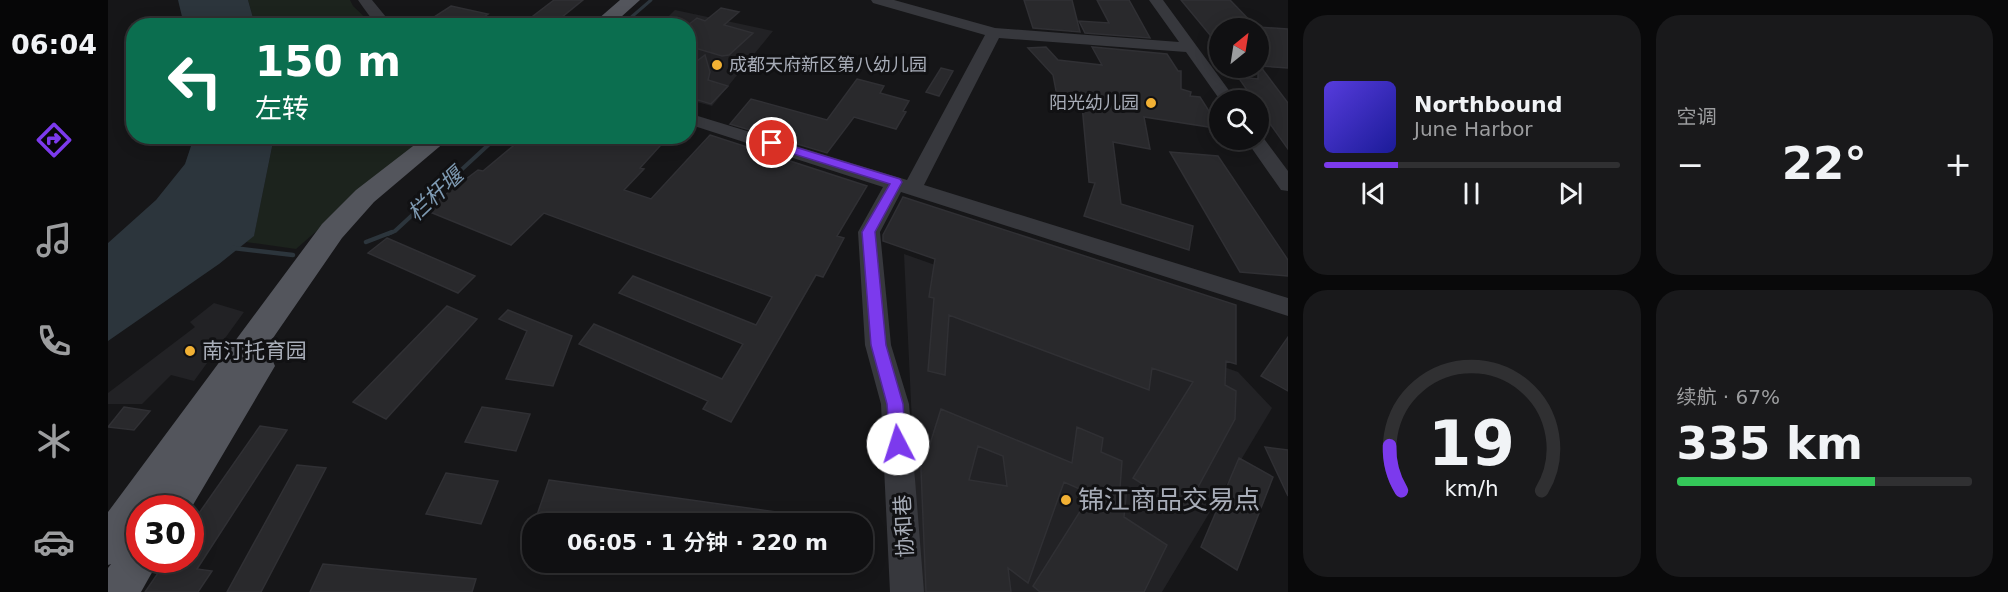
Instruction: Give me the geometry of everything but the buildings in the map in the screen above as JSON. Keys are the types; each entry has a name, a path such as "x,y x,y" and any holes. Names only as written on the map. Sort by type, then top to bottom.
{"main road":[{"path":"594,18 615,0"},
{"path":"609,18 630,0"},
{"path":"108,545 332,231 365,196 431,144"},
{"path":"178,495 311,285 355,226 397,185 449,144"},
{"path":"117,592 129,573"}],"street":[{"path":"365,0 379,18"},
{"path":"878,0 994,33 1191,48"},
{"path":"1156,0 1221,90"},
{"name":"协和巷","path":"907,592 895,404 878,345 868,232 905,184 994,33"},
{"path":"696,120 905,184 1288,307"},
{"path":"1262,150 1288,185"}],"shaded area":[{"path":"178,0 248,0 253,18 182,18"},
{"path":"248,0 350,0 366,18 253,18"},
{"name":"成都天府新区第八幼儿园","path":"675,10 773,31 712,106 696,102 696,18 667,18"},
{"path":"192,144 273,144 254,236 219,264 108,341 108,243 156,200 185,164"},
{"path":"273,144 416,144 296,249 246,242 254,235"},
{"name":"锦江商品交易点","path":"904,254 1238,372 1272,408 1162,592 920,592"},
{"name":"南汀托育园","path":"214,303 244,312 194,381 171,375 142,404 108,404 108,393 195,327 190,322"}],"waterway":[{"name":"栏杆堰","path":"630,18 651,0"},
{"name":"栏杆堰","path":"388,234 395,231 489,144"},
{"name":"栏杆堰","path":"366,242 392,232"},
{"name":"栏杆堰","path":"233,248 293,255"}],"place":[{"name":"成都天府新区第八幼儿园","path":"717,65"},
{"name":"阳光幼儿园","path":"1151,103"},
{"name":"南汀托育园","path":"190,351"},
{"name":"锦江商品交易点","path":"1066,500"}],"route":[{"path":"772,143 896,182 868,232 878,345 895,404 898,444"}]}
